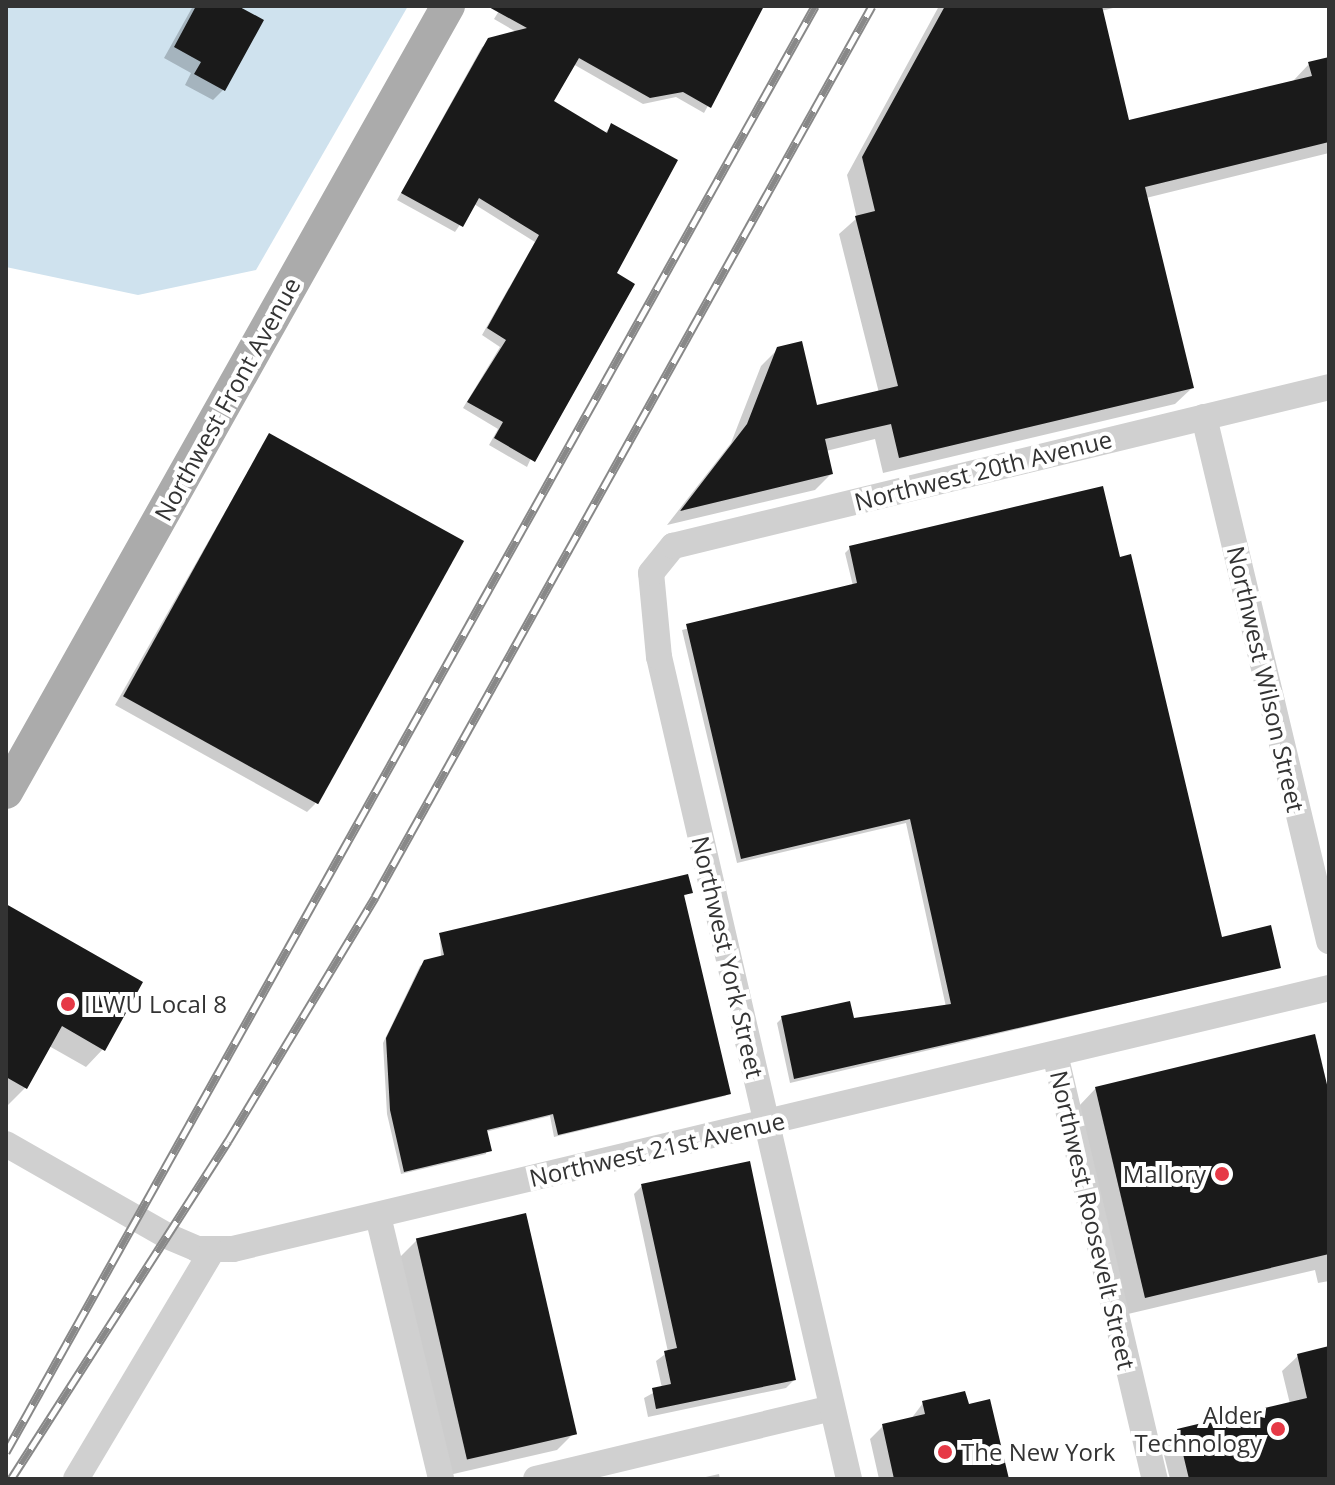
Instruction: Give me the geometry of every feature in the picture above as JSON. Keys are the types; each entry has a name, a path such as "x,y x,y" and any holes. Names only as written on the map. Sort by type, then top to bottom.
{"main road":[{"name":"Northwest Front Avenue","path":"6,792 448,6"}],"street":[{"name":"Northwest 20th Avenue","path":"651,573 673,546 1329,387"},
{"name":"Northwest Wilson Street","path":"1204,417 1329,941"},
{"name":"Northwest York Street","path":"651,573 659,657 849,1479"},
{"name":"Northwest 21st Avenue","path":"212,1251 378,1216 1329,988"},
{"name":"Northwest Roosevelt Street","path":"1055,1054 1155,1479"},
{"path":"6,1144 167,1236 212,1251 76,1479"},
{"path":"378,1216 441,1479"},
{"path":"536,1479 831,1408"}],"water":[{"path":"6,6 408,6 256,270 138,295 6,267"}],"building":[{"path":"196,6 238,6 264,20 225,91 194,74 201,62 174,47"},
{"path":"487,6 764,6 711,108 683,92 650,98 579,58 554,101 607,133 611,123 678,160 617,273 635,284 535,462 494,438 503,422 467,402 506,340 487,328 539,235 479,198 463,227 401,193 488,38 527,28"},
{"path":"945,6 1102,6 1129,120 1312,76 1308,62 1329,57 1329,142 1145,187 1194,388 899,458 891,424 825,439 833,474 680,511 747,424 777,347 802,341 817,405 898,386 855,216 875,211 862,157"},
{"path":"269,433 464,541 318,804 123,696"},
{"path":"1103,486 1120,557 1131,554 1222,937 1271,925 1281,968 794,1079 781,1016 850,1001 854,1018 951,1004 910,819 741,859 686,624 857,583 849,546"},
{"path":"688,874 693,893 684,895 731,1094 558,1135 553,1114 487,1130 492,1151 404,1172 390,1110 386,1038 424,960 444,955 439,933"},
{"name":"ILWU Local 8","path":"6,904 143,982 105,1051 62,1026 27,1089 6,1077"},
{"name":"Mallory","path":"1315,1034 1329,1093 1329,1254 1145,1298 1095,1087"},
{"path":"750,1161 796,1380 656,1409 652,1388 671,1384 664,1351 677,1348 641,1184"},
{"path":"526,1213 577,1434 467,1460 416,1238"},
{"path":"1329,1346 1329,1479 1189,1479 1177,1429 1307,1398 1297,1354"},
{"name":"The New York","path":"965,1391 969,1404 990,1399 1009,1479 894,1479 882,1424 925,1414 922,1401"}],"railway":[{"path":"6,1452 815,6"},
{"path":"11,1479 228,1141 375,897 872,6"}],"place":[{"name":"ILWU Local 8","path":"68,1004"},
{"name":"Mallory","path":"1222,1174"},
{"name":"Alder Technology","path":"1278,1429"},
{"name":"The New York","path":"945,1452"}]}
